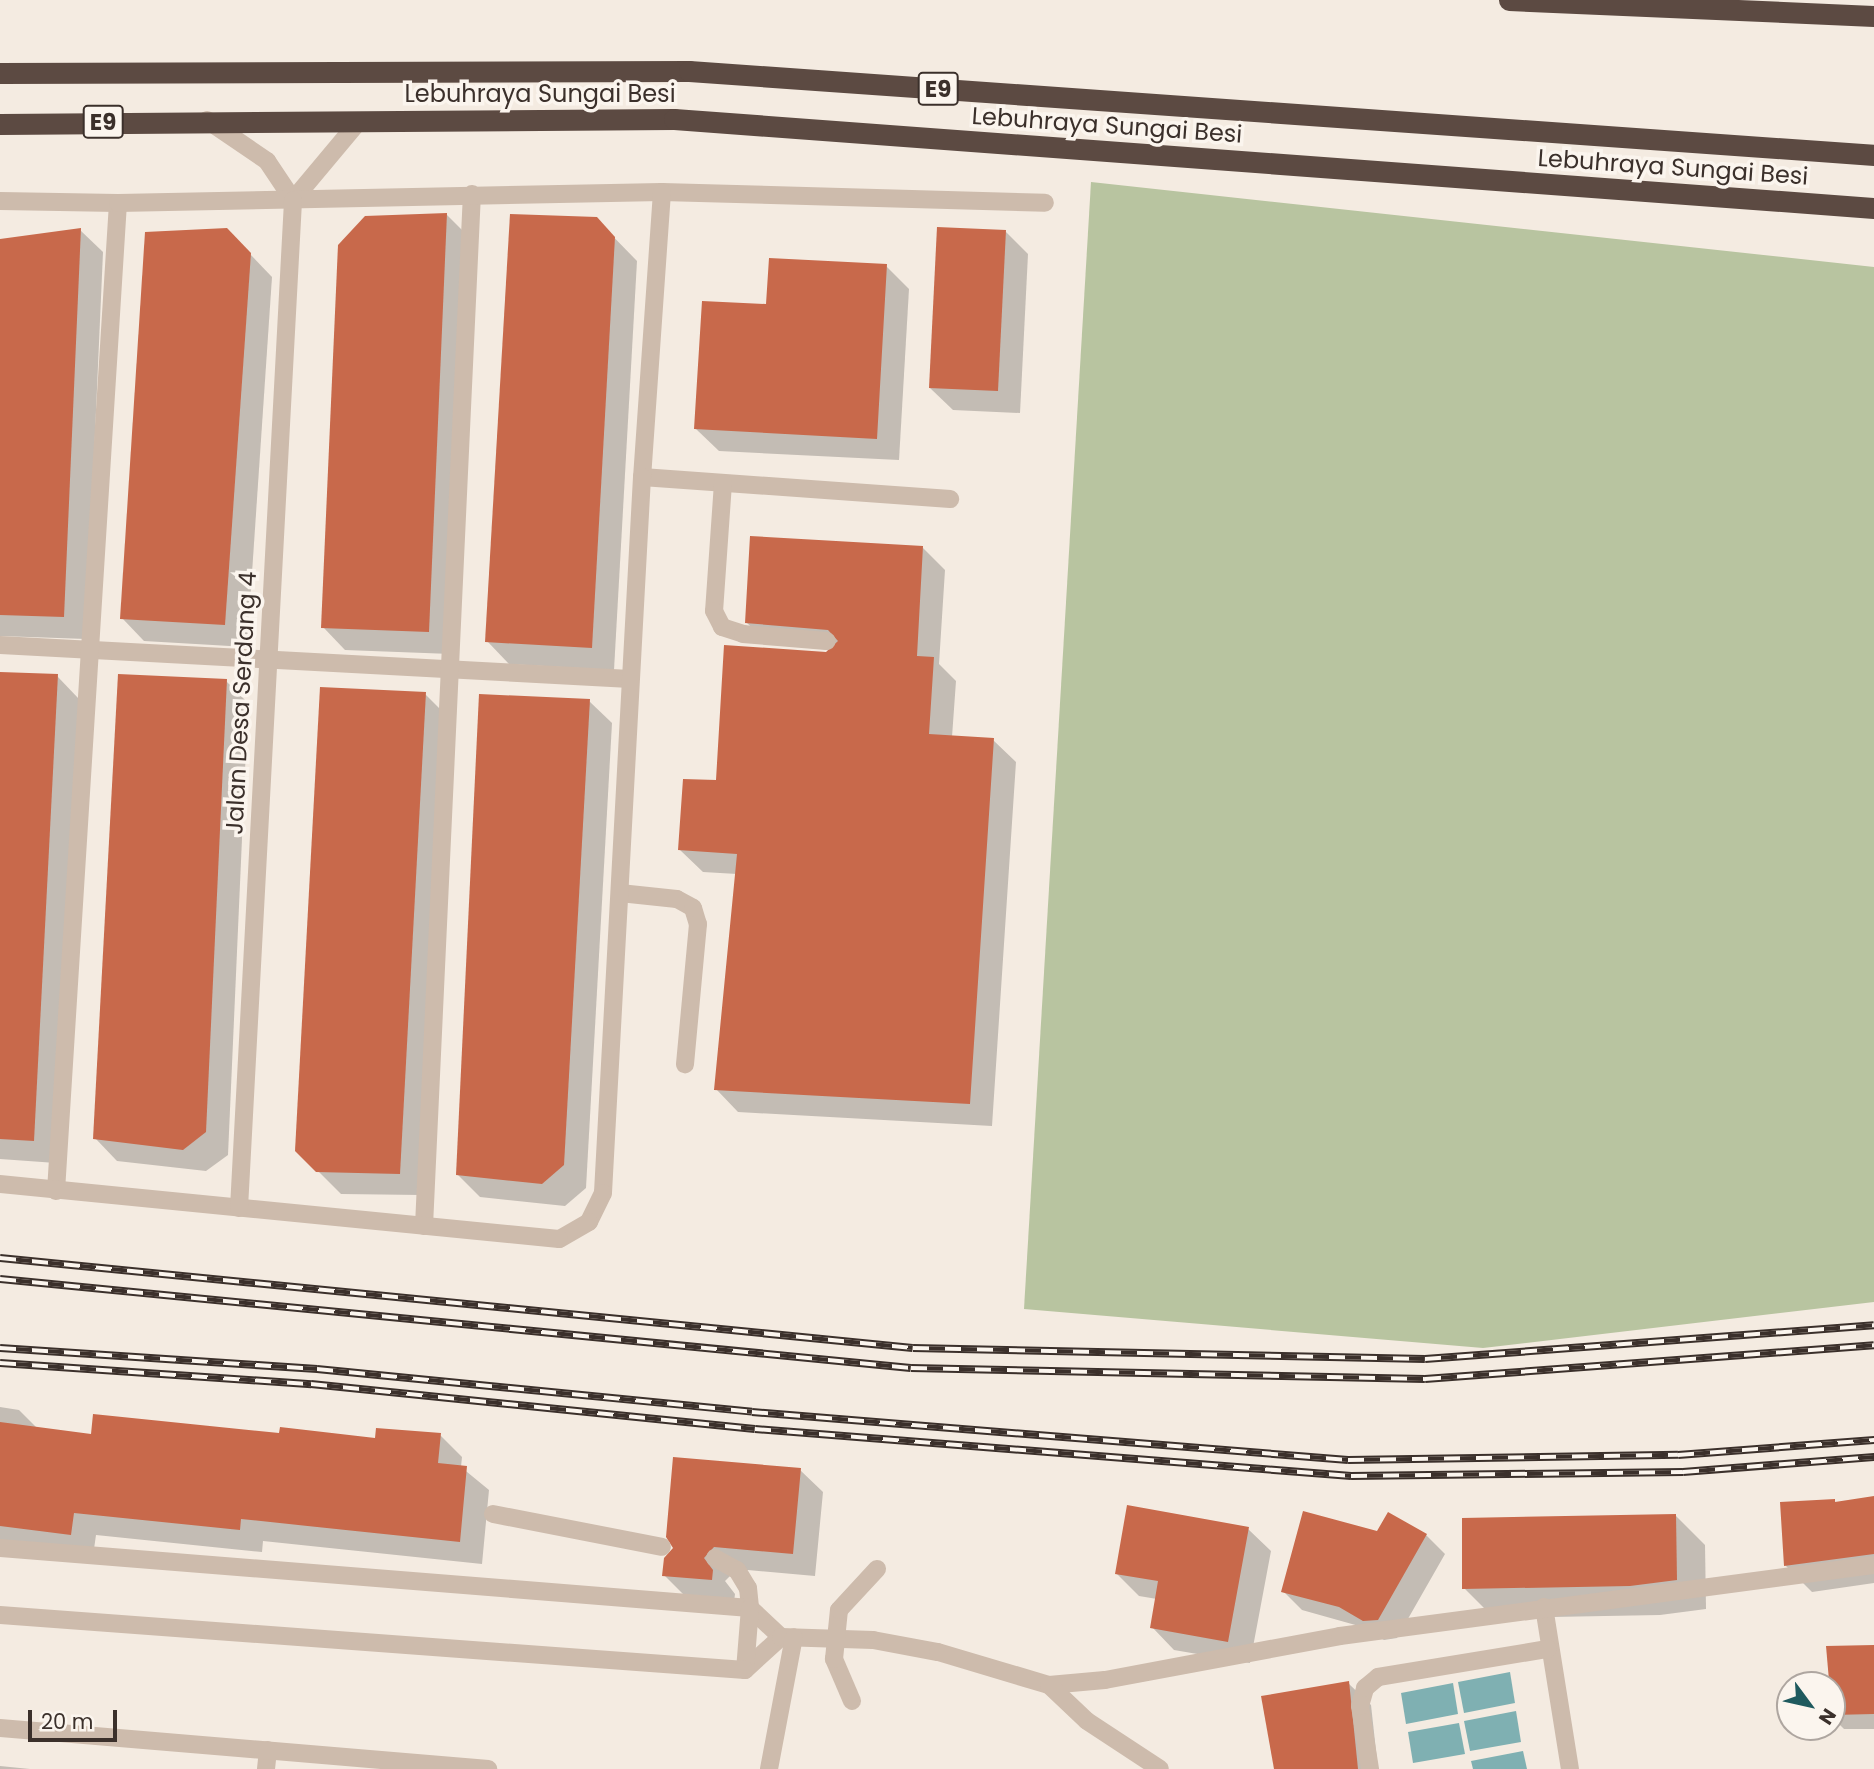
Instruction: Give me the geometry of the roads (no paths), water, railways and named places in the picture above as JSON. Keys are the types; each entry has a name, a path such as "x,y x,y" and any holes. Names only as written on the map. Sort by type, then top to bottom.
{"highway":[{"path":"1509,0 1874,16"},
{"name":"Lebuhraya Sungai Besi","path":"0,73 689,71 1874,155"},
{"name":"Lebuhraya Sungai Besi","path":"0,124 206,120 674,120 1874,208"}],"street":[{"path":"206,120 267,161 293,200"},
{"path":"293,200 359,121"},
{"path":"0,1184 559,1238 589,1222 603,1194 630,679 662,191"},
{"path":"0,201 118,203 662,191 1045,203"},
{"path":"424,1226 472,194"},
{"name":"Jalan Desa Serdang 4","path":"239,1208 293,200"},
{"path":"56,1191 118,203"},
{"path":"642,477 950,499"},
{"path":"723,483 714,611 722,626 743,634 827,641"},
{"path":"0,645 630,679"},
{"path":"620,893 677,899 693,908 698,924 685,1064"},
{"path":"493,1514 662,1547"},
{"path":"0,1548 750,1608 788,1637"},
{"path":"715,1558 737,1570 748,1588 750,1608 745,1670"},
{"path":"0,1615 745,1670 788,1637 834,1636 938,1652 1049,1685 1105,1680 1340,1636 1874,1565"},
{"path":"852,1701 838,1677 834,1636 839,1610 877,1569"},
{"path":"1544,1607 1548,1649 1570,1769"},
{"path":"769,1769 788,1637"},
{"path":"1370,1769 1360,1706 1365,1688 1378,1677 1548,1649"},
{"path":"1049,1685 1087,1721 1160,1769"},
{"path":"0,1728 488,1769"},
{"path":"266,1769 268,1750"}],"water":[{"path":"1510,1672 1515,1703 1464,1713 1458,1682"},
{"path":"1453,1683 1458,1714 1406,1724 1401,1693"},
{"path":"1516,1711 1521,1742 1470,1751 1464,1721"},
{"path":"1459,1723 1465,1754 1413,1763 1408,1732"},
{"path":"1523,1751 1527,1769 1473,1769 1471,1761"}],"railway":[{"path":"0,1258 913,1348 1425,1359 1874,1325"},
{"path":"0,1279 911,1368 1425,1379 1874,1345"},
{"path":"0,1348 317,1369 752,1412 1348,1460 1678,1455 1874,1440"},
{"path":"0,1363 311,1384 755,1429 1351,1476 1683,1472 1874,1457"}]}
